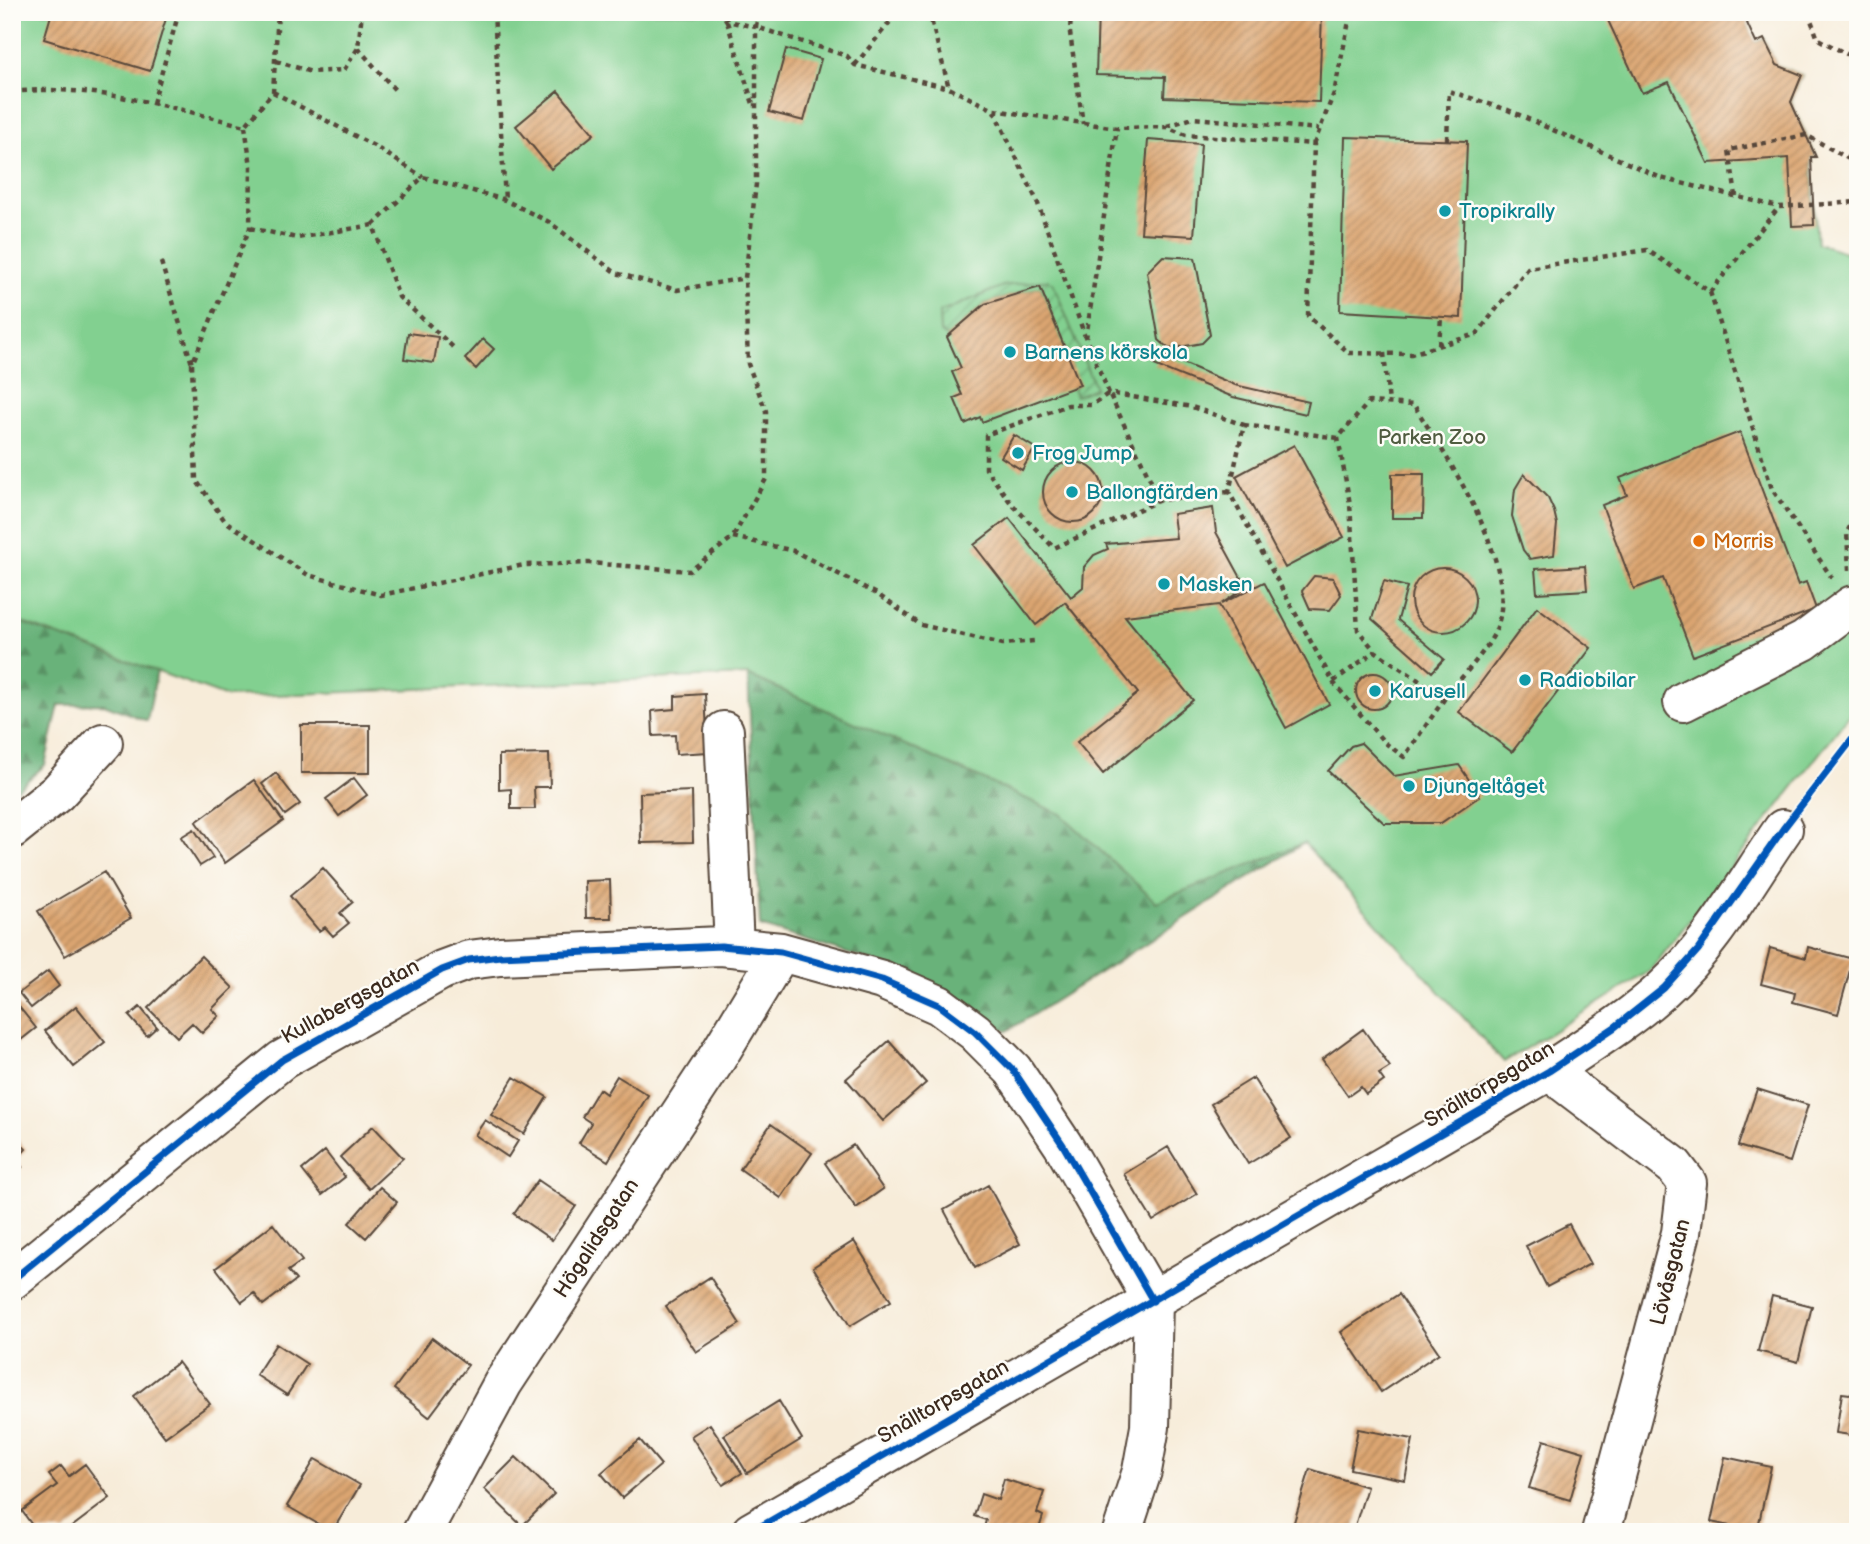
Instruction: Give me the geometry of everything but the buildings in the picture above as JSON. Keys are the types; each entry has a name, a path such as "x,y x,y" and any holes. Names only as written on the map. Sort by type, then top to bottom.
{"street":[{"path":"1683,702 1804,640 1854,608"},
{"path":"724,731 734,947"},
{"path":"12,829 57,793 103,743"},
{"name":"Snälltorpsgatan","path":"751,1532 1549,1071 1615,1027 1664,988 1698,950 1783,829"},
{"name":"Kullabergsgatan","path":"12,1280 282,1060 442,970 469,960 500,956 734,947 781,951"},
{"path":"781,951 882,980 939,1005 975,1032 1013,1070 1063,1146 1153,1301 1150,1427 1142,1471 1122,1532"},
{"name":"Högalidsgatan","path":"422,1532 503,1383 652,1151 717,1058 781,951"},
{"name":"Lövåsgatan","path":"1549,1071 1674,1166 1687,1183 1681,1233 1601,1532"}],"path":[{"path":"153,103 179,12"},
{"path":"192,364 231,266 250,228 251,166 245,126 273,92 278,12"},
{"path":"276,61 311,72 344,70 358,48 362,12"},
{"path":"494,12 505,200"},
{"path":"721,12 727,21 756,114"},
{"path":"161,262 192,364 196,480 225,521 308,575 381,595 524,565 589,563 690,571 733,537 766,479 766,411 748,364 746,278 756,184 758,12"},
{"path":"855,65 898,12"},
{"path":"929,12 948,88"},
{"path":"1071,12 1070,33 1083,124"},
{"path":"1351,12 1334,93 1314,144 1308,316 1349,354 1411,354 1477,334 1528,268 1647,250 1710,292 1772,489 1854,608"},
{"path":"1808,12 1818,39 1858,60"},
{"path":"727,21 756,27 848,56 855,65 948,88 994,110 1117,128 1166,127 1193,118 1320,129"},
{"path":"358,48 396,90"},
{"path":"12,92 46,88 153,103 245,126"},
{"path":"1447,141 1449,91 1507,110 1661,178 1779,206 1858,202"},
{"path":"273,92 374,146 423,177 505,200 549,222 616,273 677,290 746,278"},
{"path":"994,110 1037,201 1086,339 1160,500"},
{"path":"1166,127 1186,135 1314,144"},
{"path":"1086,339 1117,128"},
{"path":"1736,196 1729,150 1806,135 1858,164"},
{"path":"250,228 296,238 373,225 423,177"},
{"path":"1710,292 1779,206"},
{"path":"373,225 399,297 453,347"},
{"path":"1439,345 1441,317"},
{"path":"1384,354 1389,403"},
{"path":"1229,492 1160,500 1054,548 1011,503 986,469 986,435 1068,405 1092,405 1110,393 1192,407 1244,425 1338,438"},
{"path":"1244,425 1229,492 1333,682 1384,742 1404,757 1494,634 1501,609 1498,569 1486,532 1414,405 1369,402 1338,438"},
{"path":"1338,438 1350,504 1358,630 1375,651 1445,698"},
{"path":"1854,608 1847,532 1858,512"},
{"path":"733,537 794,551 877,594 921,625 1003,644 1035,641"},
{"path":"1333,682 1375,651"}],"green space":[{"name":"Parken Zoo","path":"12,12 1742,12 1755,43 1764,39 1776,65 1802,75 1791,102 1816,157 1811,157 1817,243 1858,256 1858,704 1650,971 1504,1062 1304,843 1156,902 1061,814 748,675 227,697 12,619"},
{"path":"1048,280 1053,283 1095,388 1076,396 1073,388 1079,385 1040,287 985,304 947,337 940,332 939,313 1003,286"},
{"path":"12,619 157,671 147,721 104,704 59,705 45,765 12,794"},
{"path":"748,675 1061,814 1156,901 1304,843 1007,1031 897,969 760,926"}],"cycle path":[{"path":"751,1532 1549,1071 1615,1027 1664,988 1698,950 1783,829 1858,732"},
{"path":"12,1280 282,1060 442,970 469,960 500,956 721,946 781,952 882,980 939,1005 975,1032 1013,1070 1063,1145 1153,1301"}],"place":[{"name":"Tropikrally","path":"1445,211"},
{"name":"Barnens körskola","path":"1010,352"},
{"name":"Frog Jump","path":"1018,453"},
{"name":"Ballongfärden","path":"1072,492"},
{"name":"Morris","path":"1699,541"},
{"name":"Masken","path":"1164,584"},
{"name":"Radiobilar","path":"1525,680"},
{"name":"Karusell","path":"1375,691"},
{"name":"Djungeltåget","path":"1409,786"}]}
